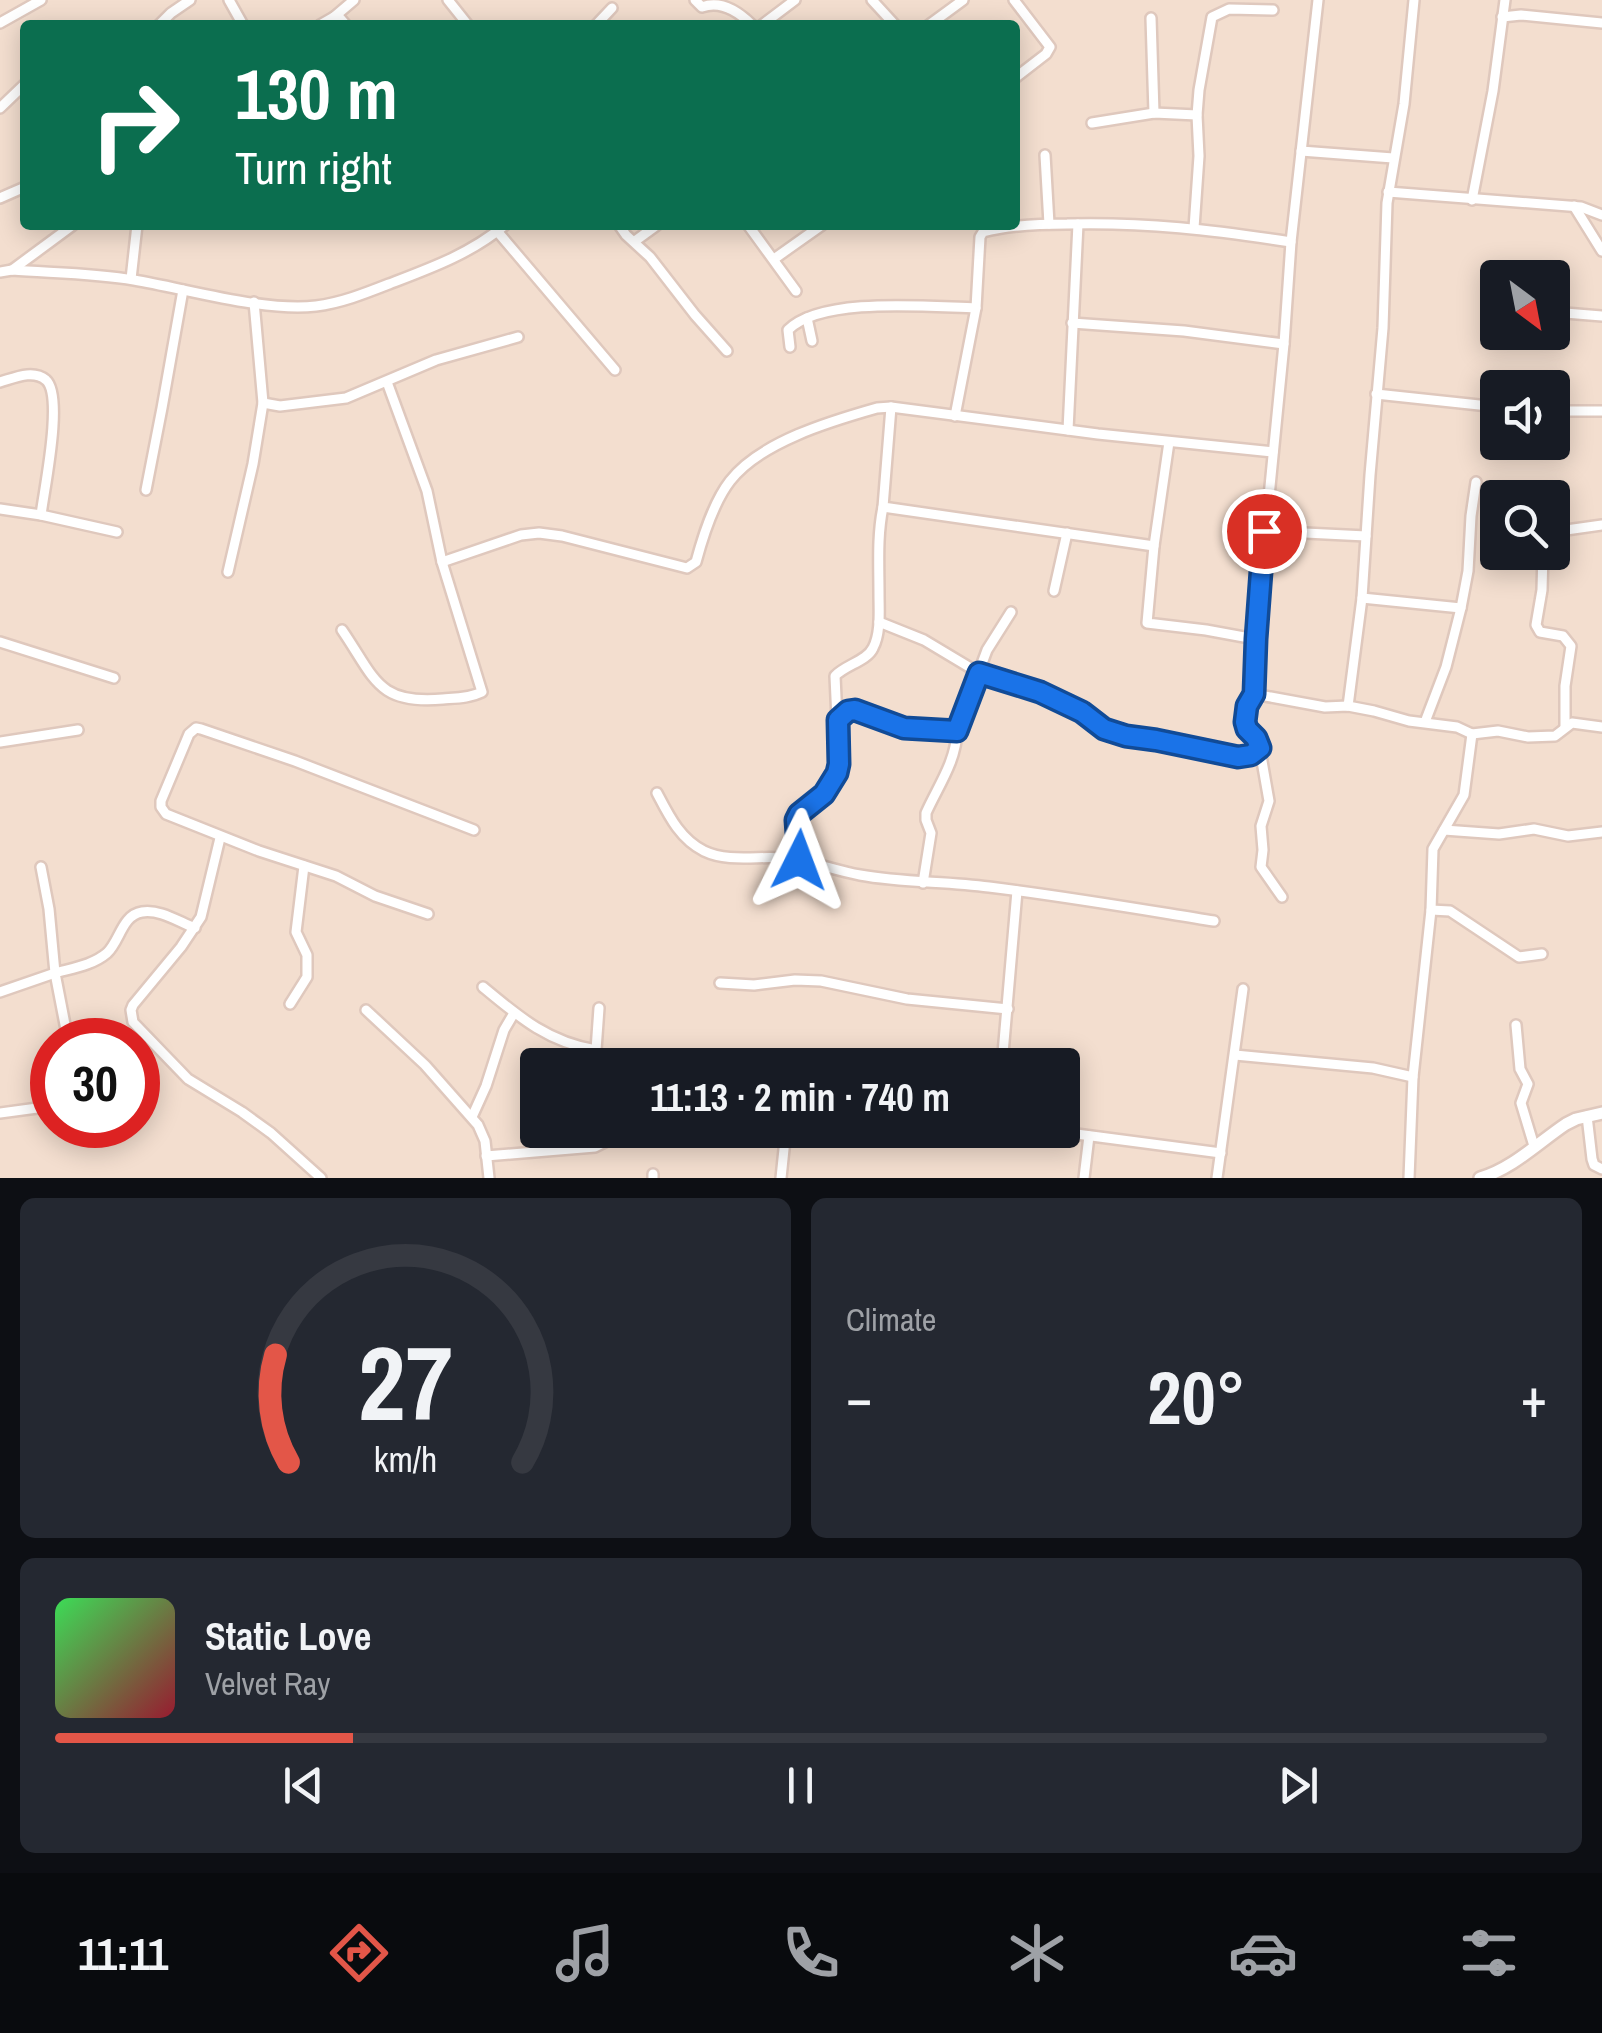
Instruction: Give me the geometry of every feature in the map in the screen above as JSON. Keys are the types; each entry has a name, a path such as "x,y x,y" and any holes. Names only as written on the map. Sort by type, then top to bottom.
{"street":[{"path":"0,23 41,0"},
{"path":"164,20 190,0"},
{"path":"329,20 354,0"},
{"path":"448,0 464,20"},
{"path":"695,0 702,7 715,3 747,20"},
{"path":"768,20 794,0"},
{"path":"872,0 890,20"},
{"path":"936,20 963,0"},
{"path":"1014,0 1050,47 1020,74"},
{"path":"1282,897 1261,867 1261,826 1268,800 1260,748 1245,722 1254,694 1264,531 1318,0"},
{"path":"1348,706 1362,598 1383,328 1388,192 1404,104 1414,0"},
{"path":"1472,200 1505,0"},
{"path":"601,20 612,8"},
{"path":"1194,228 1199,90 1212,17 1229,9 1273,10"},
{"path":"1502,16 1602,23"},
{"path":"334,17 342,20"},
{"path":"1151,18 1154,113"},
{"path":"0,108 20,89"},
{"path":"1092,122 1154,113 1197,115"},
{"path":"1301,151 1394,158"},
{"path":"1044,155 1049,224"},
{"path":"1388,192 1574,206 1602,215"},
{"path":"1574,206 1602,251"},
{"path":"1020,228 1123,222 1291,242"},
{"path":"1068,430 1078,224"},
{"path":"12,270 67,230"},
{"path":"131,280 136,230"},
{"path":"0,272 131,280 254,302 316,306 439,266 498,230"},
{"path":"503,230 615,370"},
{"path":"623,230 727,350"},
{"path":"635,241 650,230"},
{"path":"752,230 796,291"},
{"path":"774,259 815,230"},
{"path":"955,416 976,308 980,237 983,232 1000,230"},
{"path":"146,490 182,290"},
{"path":"228,572 263,403 254,302"},
{"path":"790,347 788,330 792,325 857,307 976,308"},
{"path":"1570,315 1602,316"},
{"path":"807,318 812,342"},
{"path":"1072,323 1284,344"},
{"path":"263,403 280,406 346,398 436,360 518,337"},
{"path":"0,382 24,375 37,376 51,386 55,408 40,515"},
{"path":"342,630 378,683 397,696 424,700 480,694 482,689 442,562 428,491 387,382"},
{"path":"1376,394 1480,405"},
{"path":"799,860 796,820 824,794 839,764 836,676 870,654 879,622 879,526 891,407"},
{"path":"442,562 521,534 539,532 687,568 696,562 729,482 748,464 788,439 877,408 1273,452"},
{"path":"1570,411 1602,411"},
{"path":"1169,442 1147,623 1256,639"},
{"path":"1425,722 1446,667 1461,608 1476,482"},
{"path":"883,507 1154,546"},
{"path":"0,509 117,532"},
{"path":"1570,529 1602,525"},
{"path":"1264,531 1366,536"},
{"path":"1054,591 1067,534"},
{"path":"1544,570 1536,625 1540,632 1564,636 1571,646 1565,686 1565,728"},
{"path":"1362,598 1461,608"},
{"path":"923,883 931,833 926,813 948,770 957,731 987,650 1012,612"},
{"path":"879,622 924,640 979,673 1040,692 1082,712 1104,729 1238,757 1251,755 1260,748"},
{"path":"0,642 114,678"},
{"path":"1254,694 1325,707 1348,706 1465,729 1472,734 1498,732 1545,737 1555,736 1572,723 1602,727"},
{"path":"838,720 855,710 904,728 957,731"},
{"path":"428,914 375,896 336,876 220,838 166,814 161,801 190,734 196,728 295,761 474,830"},
{"path":"0,742 78,730"},
{"path":"1409,1178 1414,1077 1431,910 1432,849 1464,796 1472,734"},
{"path":"657,794 678,831 702,850 728,858 799,860 861,876 986,886 1214,921"},
{"path":"1444,830 1498,834 1534,829 1568,836 1602,832"},
{"path":"220,838 206,902 195,928 132,1005 134,1022 192,1083 257,1122 321,1178"},
{"path":"290,1004 307,977 307,955 296,932 304,866"},
{"path":"41,867 64,1018"},
{"path":"1004,1048 1017,891"},
{"path":"1431,910 1450,911 1519,957 1542,954"},
{"path":"0,992 88,964 104,955 126,922 142,912 195,928"},
{"path":"720,982 821,982 907,998 1008,1009"},
{"path":"483,987 541,1032 588,1048"},
{"path":"1217,1178 1242,989"},
{"path":"596,1048 598,1008"},
{"path":"366,1010 425,1065 472,1118 482,1132 490,1178"},
{"path":"472,1118 514,1012"},
{"path":"1516,1025 1520,1069 1528,1084 1521,1102 1534,1146"},
{"path":"1235,1054 1372,1068 1414,1077"},
{"path":"0,1113 30,1109"},
{"path":"1480,1178 1510,1165 1566,1124 1602,1113"},
{"path":"1587,1116 1592,1159 1602,1170"},
{"path":"1080,1135 1221,1153"},
{"path":"1084,1178 1089,1136"},
{"path":"486,1156 583,1148"},
{"path":"780,1178 784,1148"}],"shaded area":[{"path":"0,0 1602,0 1602,1178 0,1178"}],"route":[{"path":"799,860 796,817 824,794 837,773 838,720 855,710 904,728 957,731 979,673 1040,692 1082,712 1104,729 1126,736 1238,757 1255,753 1260,744 1247,729 1245,715 1254,694 1264,531"}]}
